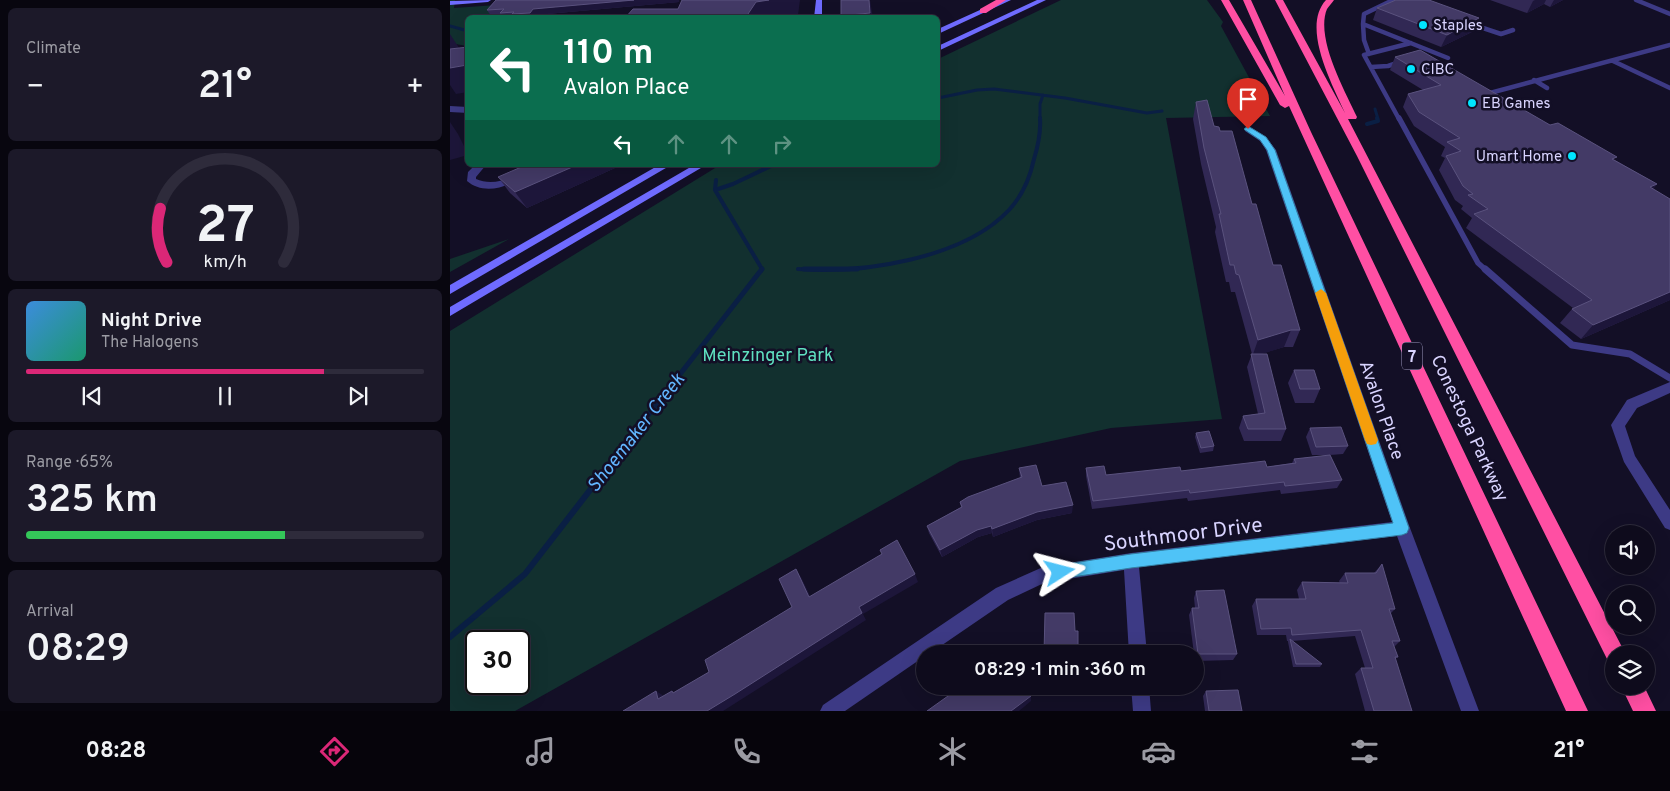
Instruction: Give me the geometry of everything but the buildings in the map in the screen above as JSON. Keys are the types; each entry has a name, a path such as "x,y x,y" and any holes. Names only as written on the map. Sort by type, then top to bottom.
{"highway":[{"path":"983,11 1002,0"},
{"path":"1226,0 1289,114 1306,132"},
{"name":"Conestoga Parkway","path":"1247,0 1306,132 1577,711"},
{"name":"Conestoga Parkway","path":"1279,0 1363,156 1610,645"},
{"path":"1330,0 1323,9 1320,22 1326,57 1358,132 1363,156"},
{"path":"1637,695 1645,711"}],"main road":[{"path":"450,3 488,0"},
{"path":"818,15 819,0"},
{"path":"940,31 1008,0"},
{"path":"940,48 1043,0"},
{"path":"450,290 663,167"},
{"path":"450,312 699,167"}],"street":[{"path":"450,109 465,108"},
{"name":"Avalon Place","path":"1248,129 1263,139 1271,150 1402,528 1470,711"},
{"path":"479,167 471,177 472,181 483,185 505,182 522,173 526,167"},
{"path":"1670,387 1632,404 1618,425 1630,458 1670,523"},
{"name":"Southmoor Drive","path":"829,711 1002,594 1043,574 1131,561 1402,528"},
{"path":"1131,561 1137,645"},
{"path":"1141,695 1142,711"}],"lane":[{"path":"1369,54 1364,40 1364,14 1393,0"},
{"path":"1636,0 1670,14"},
{"path":"1466,22 1501,34 1513,30"},
{"path":"1364,24 1448,58"},
{"path":"1410,43 1364,55 1478,263 1572,345 1630,354 1670,378"},
{"path":"1490,93 1670,45"},
{"path":"1422,54 1431,52"},
{"path":"1371,67 1388,66 1405,60"},
{"path":"1613,61 1670,88"},
{"path":"1534,80 1547,88"}],"green space":[{"path":"450,0 455,0 454,8 497,5 489,15 465,15 465,46 450,43"},
{"name":"Meinzinger Park","path":"1061,0 1207,0 1223,22 1221,26 1270,116 1166,118 1222,419 1111,428 960,461 515,711 450,711 450,331 717,167 940,167 940,58"},
{"path":"509,239 450,272 450,259"}],"waterway":[{"name":"Shoemaker Creek","path":"450,26 465,30"},
{"path":"940,98 977,90 994,89 1043,95"},
{"path":"851,269 910,260 939,252 965,241 989,227 1009,210 1018,199 1030,173 1038,144 1040,104 1043,95"},
{"path":"1043,95 1147,113 1162,111"},
{"path":"1375,109 1378,119"},
{"path":"1367,124 1378,121 1377,118"},
{"path":"715,190 733,184 769,167"},
{"name":"Shoemaker Creek","path":"715,190 716,180"},
{"name":"Shoemaker Creek","path":"715,190 762,269"},
{"name":"Shoemaker Creek","path":"610,464 762,269"},
{"path":"798,269 851,269"},
{"path":"804,269 851,269"},
{"path":"851,269 857,269"},
{"name":"Shoemaker Creek","path":"450,637 525,574 611,463"}],"slow traffic":[{"path":"1321,293 1371,440"}],"place":[{"name":"Staples","path":"1423,25"},
{"name":"CIBC","path":"1411,69"},
{"name":"EB Games","path":"1472,103"},
{"name":"Umart Home","path":"1572,156"}],"route":[{"path":"1060,572 1131,561 1402,528 1271,150 1263,139 1248,129"}]}
